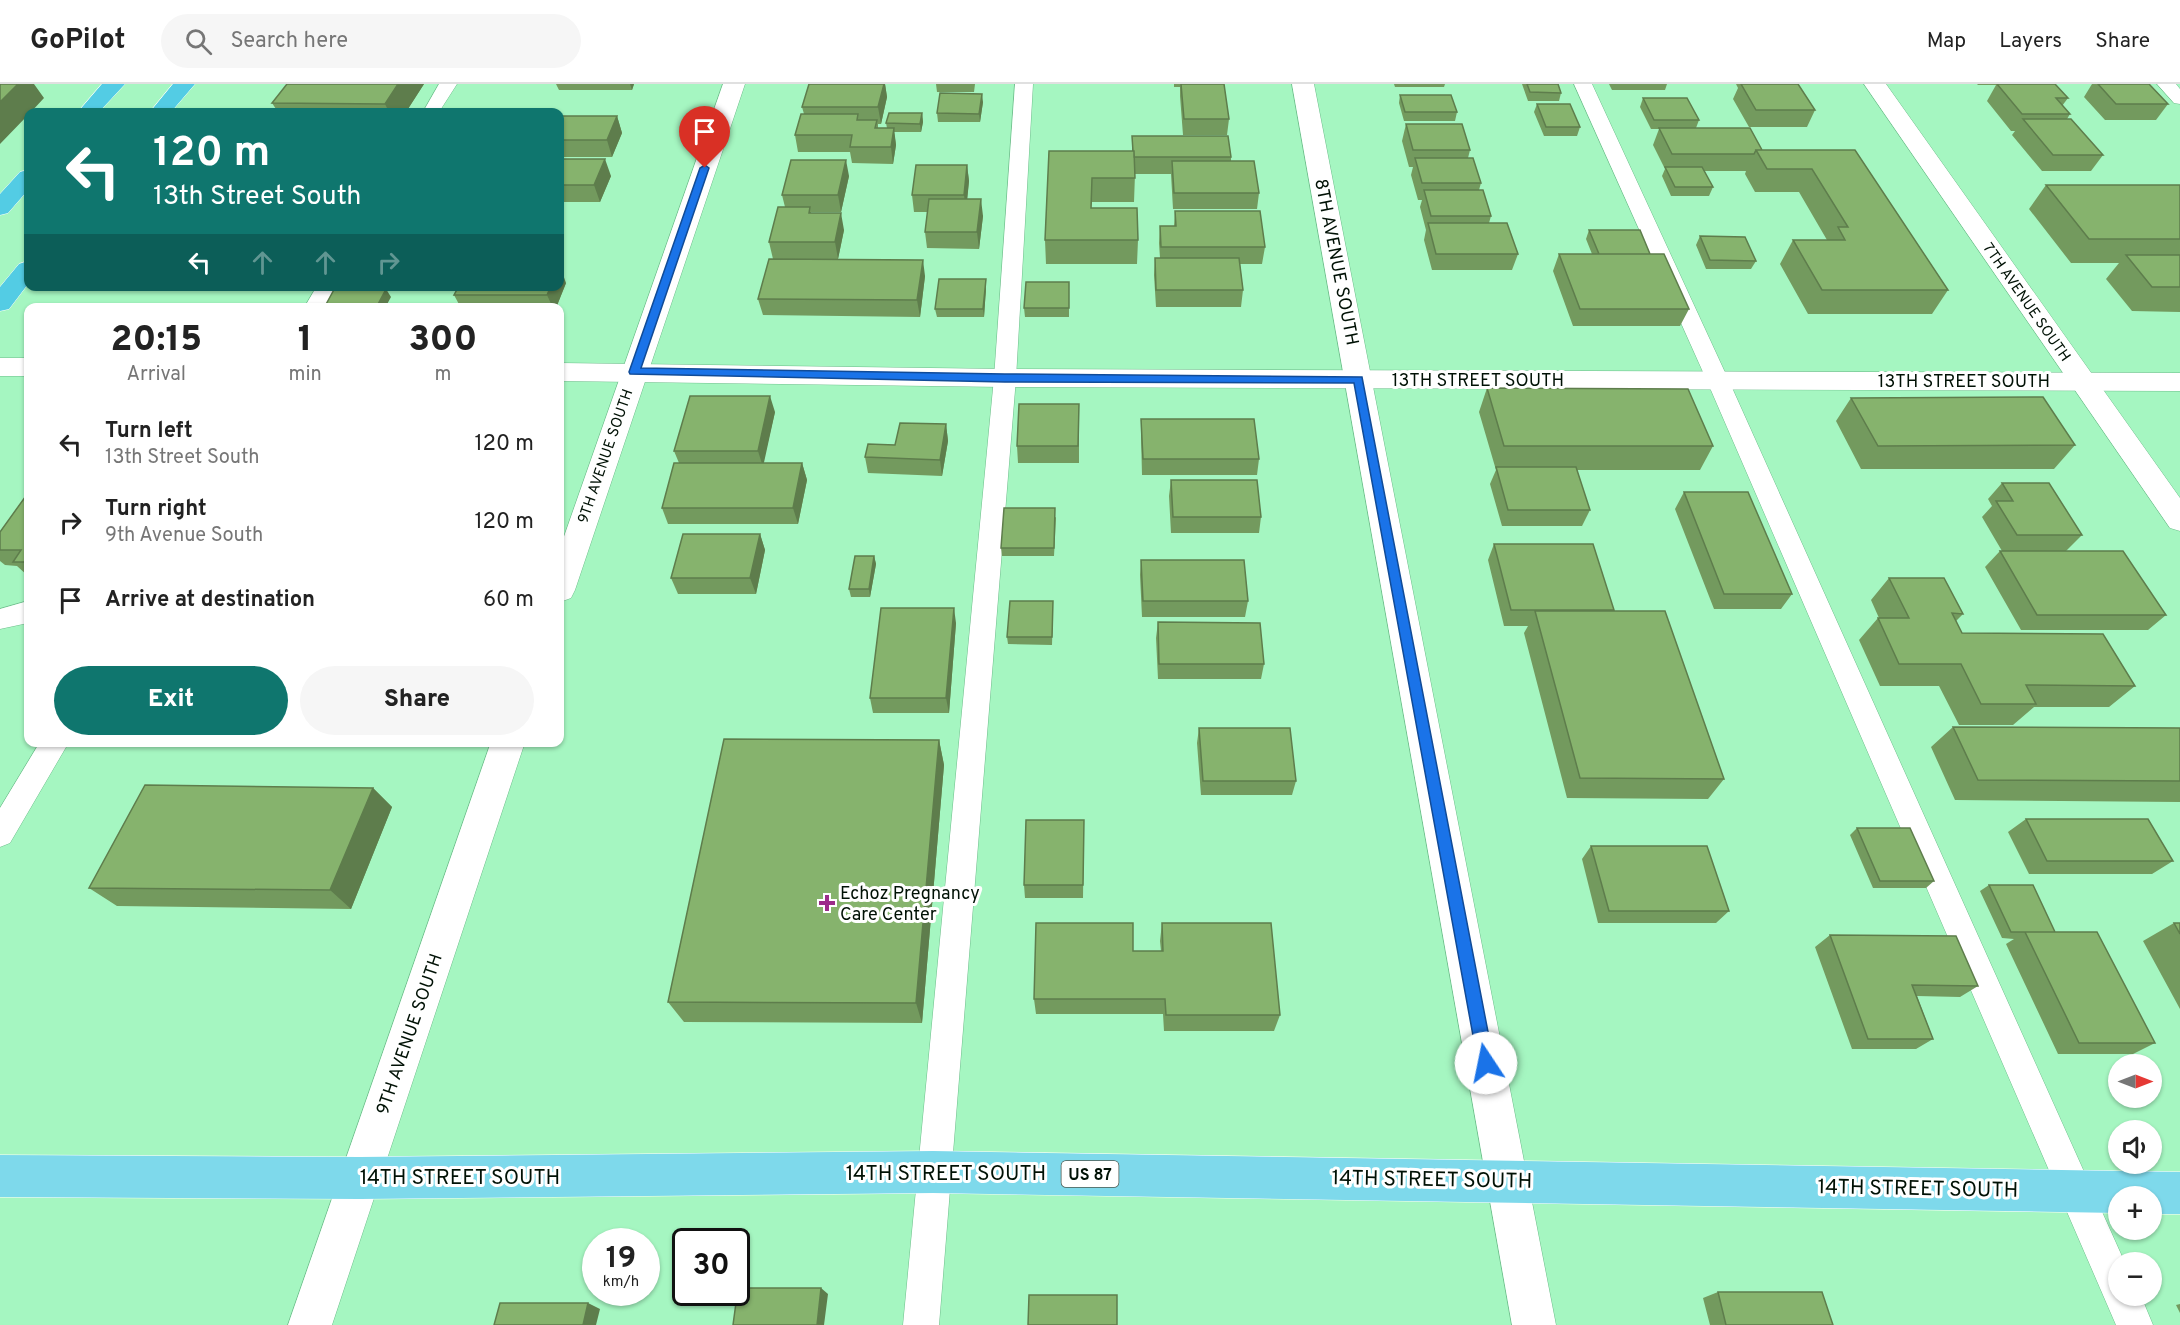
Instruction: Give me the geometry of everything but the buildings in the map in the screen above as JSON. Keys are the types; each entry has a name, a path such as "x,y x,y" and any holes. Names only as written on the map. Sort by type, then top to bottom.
{"highway":[{"path":"92,108 114,84"},
{"path":"163,108 184,84"},
{"path":"0,208 24,181"},
{"path":"0,303 24,274"}],"main road":[{"name":"14TH STREET SOUTH","path":"0,1176 360,1178 933,1172 2180,1193"}],"street":[{"name":"9TH AVENUE SOUTH","path":"564,578 734,84"},
{"name":"8TH AVENUE SOUTH","path":"1303,84 1534,1325"},
{"name":"7TH AVENUE SOUTH","path":"1875,84 2180,520"},
{"path":"0,367 24,367"},
{"name":"13TH STREET SOUTH","path":"564,372 1005,378 2180,382"},
{"name":"9TH AVENUE SOUTH","path":"310,1325 506,747"}],"lane":[{"path":"433,108 448,84"},
{"path":"921,1325 1005,378 1024,84"},
{"path":"1584,84 1718,381 2108,1266"},
{"path":"2166,84 2180,99"},
{"path":"0,619 24,613"},
{"path":"0,834 52,747"},
{"path":"2126,1306 2135,1325"}],"place":[{"name":"Echoz Pregnancy Care Center","path":"827,903"}],"route":[{"path":"705,168 634,372 1005,378 1359,379 1486,1063"}]}
